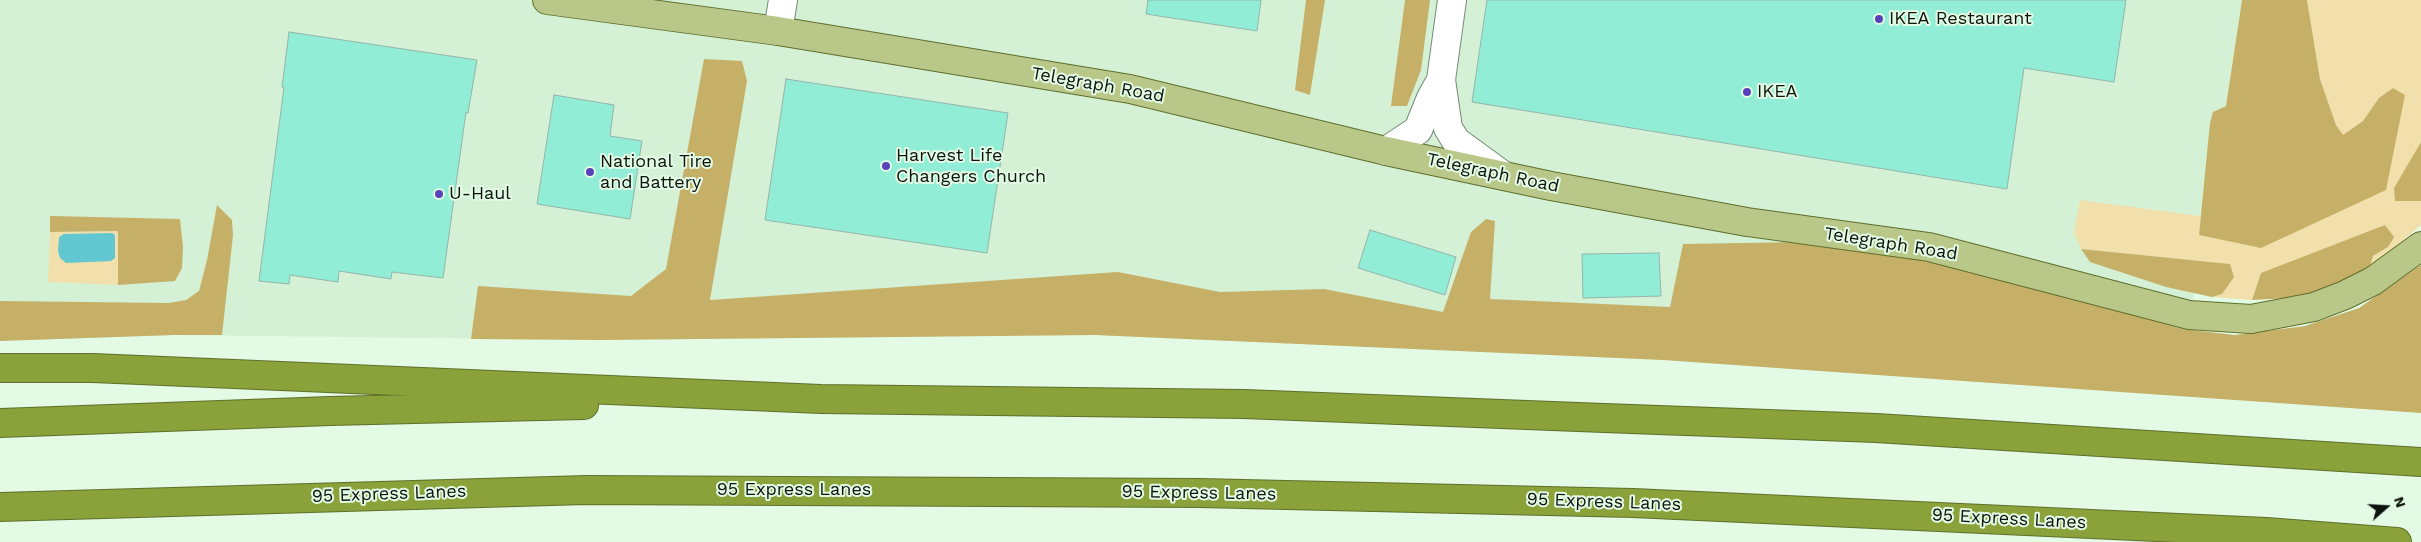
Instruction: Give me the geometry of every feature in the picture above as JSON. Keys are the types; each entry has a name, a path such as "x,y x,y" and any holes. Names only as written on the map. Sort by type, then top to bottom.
{"highway":[{"path":"0,368 93,368 821,398 1254,405 1769,424 1886,429 2421,462"},
{"path":"0,423 330,411 821,398"},
{"name":"95 Express Lanes","path":"0,507 586,490 802,489 1200,493 1653,503 2266,532 2397,542"}],"main road":[{"name":"Telegraph Road","path":"548,0 778,31 1130,89 1386,152 1504,176 1684,211 1929,247 2189,315 2251,319 2314,307 2345,295 2373,281 2421,246"}],"street":[{"path":"778,31 783,0"},
{"path":"1452,0 1441,80 1446,120 1453,137 1504,176"},
{"path":"1386,152 1418,130 1430,98 1441,80"}],"shaded area":[{"path":"0,0 2242,0 2226,106 2213,112 2201,216 2185,396 1663,360 1095,335 600,340 174,335 0,341"},
{"path":"1306,0 1325,0 1310,95 1295,90"},
{"path":"1405,0 1430,0 1421,70 1407,106 1391,106"},
{"path":"2242,0 2307,0 2320,79 2336,125 2343,135 2363,121 2379,98 2393,88 2405,95 2386,190 2261,248 2199,235 2210,123 2213,112 2226,106"},
{"path":"2307,0 2421,0 2421,142 2394,189 2395,201 2421,201 2421,225 2369,269 2373,256 2388,247 2261,273 2252,300 2212,297 2222,294 2229,264 2081,249 2074,233 2080,200 2201,216 2199,235 2386,190 2379,98 2363,121 2343,136 2336,125 2320,79"},
{"path":"704,59 742,61 747,81 710,300 1118,272 1220,292 1324,289 1443,312 1471,232 1486,219 1495,221 1490,299 1670,307 1683,244 1800,242 1933,260 2183,329 2235,335 2305,326 2359,308 2421,265 2421,413 1663,360 1095,335 600,340 471,339 478,286 631,296 666,269"},
{"path":"2421,142 2421,201 2395,201 2394,188"},
{"path":"217,205 232,220 233,235 222,335 0,341 0,301 169,303 186,300 199,291"},
{"path":"50,216 180,219 183,247 182,268 175,281 118,285 118,231 50,232"},
{"path":"2385,225 2394,237 2388,247 2373,256 2369,269 2310,297 2252,300 2261,273"},
{"path":"118,231 118,285 48,282 50,232"},
{"path":"2081,249 2230,264 2234,277 2222,294 2212,297 2166,287 2090,262"}],"water":[{"path":"112,233 115,235 115,258 111,261 66,263 60,258 58,251 59,237 64,234"}],"building":[{"path":"1148,0 1261,0 1257,31 1146,14"},
{"name":"IKEA","path":"1487,0 2126,0 2114,82 2024,68 2007,189 1472,102"},
{"name":"U-Haul","path":"289,32 477,60 468,113 466,112 443,278 392,272 391,279 339,271 338,282 290,275 289,284 259,281 284,87 282,87"},
{"name":"Harvest Life Changers Church","path":"786,79 1008,113 987,253 765,220"},
{"name":"National Tire and Battery","path":"554,95 614,105 610,136 642,141 630,219 537,204"},
{"path":"1370,230 1456,257 1445,295 1358,268"},
{"path":"1659,253 1661,296 1583,298 1582,254"}],"place":[{"name":"IKEA Restaurant","path":"1879,19"},
{"name":"IKEA","path":"1747,92"},
{"name":"Harvest Life Changers Church","path":"886,166"},
{"name":"National Tire and Battery","path":"590,172"},
{"name":"U-Haul","path":"439,194"}]}
